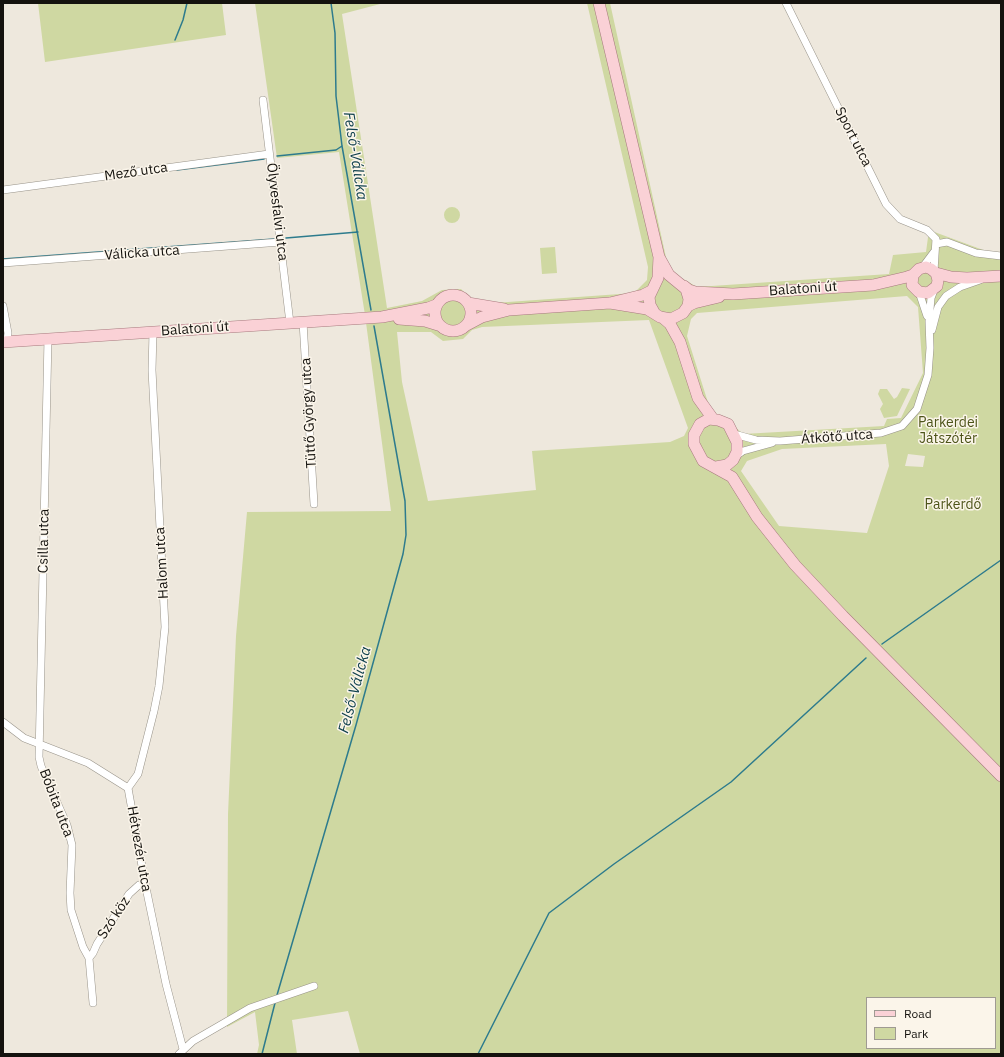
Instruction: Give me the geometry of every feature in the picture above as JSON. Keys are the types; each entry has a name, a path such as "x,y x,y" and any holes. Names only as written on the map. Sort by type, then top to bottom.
{"main road":[{"path":"599,3 659,257 658,278 652,288 650,304 659,316 675,318 684,310"},
{"path":"659,257 670,275 680,283 688,295 684,310 680,342"},
{"name":"Balatoni út","path":"873,285 913,275 922,268 927,267 935,272 951,277 967,278 997,276"},
{"path":"935,272 938,280 935,289"},
{"path":"913,275 912,281 917,290"},
{"name":"Balatoni út","path":"680,283 689,290 695,292 733,294 873,285 917,290 926,294 950,282 967,278"},
{"path":"509,310 468,303 462,298 450,295 442,298 436,305 434,315 438,325 445,330 452,331 459,330 482,317 509,310 610,303 643,295 662,281 680,283"},
{"name":"Balatoni út","path":"684,310 694,303 733,294"},
{"path":"467,325 471,316 468,303"},
{"path":"610,303 641,308 659,316 670,324 680,342 698,398 698,427 694,440 697,452 703,461 726,472 740,488 758,517 800,570 1001,776"},
{"name":"Balatoni út","path":"4,341 362,319 382,317 424,309 436,305"},
{"name":"Balatoni út","path":"382,317 425,321 438,325"},
{"path":"698,398 713,419"},
{"path":"698,427 704,421 713,419 725,422 734,434 737,442 735,458 740,488"},
{"path":"716,467 724,466 735,458"}],"street":[{"name":"Sport utca","path":"786,3 886,204 900,219 909,225 927,230 933,234 935,248"},
{"name":"Ölyvesfalvi utca","path":"263,100 290,323"},
{"name":"Mező utca","path":"3,190 269,154"},
{"name":"Válicka utca","path":"3,263 281,242"},
{"path":"922,268 935,248 947,242 976,253 1001,256"},
{"path":"935,248 935,272"},
{"path":"930,336 938,307 946,296 960,286 997,276"},
{"path":"930,336 929,321 931,298 935,289"},
{"path":"917,290 929,321"},
{"path":"3,306 8,333 4,341"},
{"name":"Tüttő György utca","path":"303,322 314,504"},
{"name":"Halom utca","path":"128,788 138,774 154,711 159,686 165,627 152,370 153,332"},
{"name":"Átkötő utca","path":"734,434 756,440 780,441 893,431 907,423 917,409 929,370 930,336"},
{"name":"Csilla utca","path":"40,744 48,338"},
{"name":"Átkötő utca","path":"735,458 743,451 780,441"},
{"name":"Hétvezér utca","path":"3,722 19,735 88,763 128,788 145,883 181,1052"},
{"name":"Bóbita utca","path":"40,744 39,756 41,766 63,813 70,834 73,856 70,893 71,910 83,947 89,958 93,1003"},
{"name":"Szó köz","path":"89,958 94,953 97,944 129,894 133,889 145,883"},
{"path":"181,1052 216,1027 244,1011 314,986"}],"green space":[{"path":"38,3 222,3 226,35 45,62"},
{"path":"255,3 384,3 342,14 387,308 422,301 442,290 461,289 468,296 477,301 494,303 634,293 647,280 648,267 587,3 610,3 669,271 697,287 889,274 893,255 926,252 929,230 994,254 1001,254 1001,1054 360,1054 348,1011 292,1020 297,1054 257,1054 259,1045 255,1012 227,1027 228,814 236,636 247,512 391,511 365,315 339,152 277,158","holes":["907,296 918,307 923,373 901,418 887,419 884,426 743,434 723,416 711,412 687,336 691,319 697,313","649,320 688,428 684,436 670,442 532,451 536,490 428,501 402,382 397,332 431,332 443,341 463,339 472,330 482,327","886,444 889,466 867,533 779,526 741,471 747,461 782,449","908,454 925,456 923,467 905,466"]},
{"path":"452,207 459,212 460,215 455,222 452,223 445,218 444,215 449,208"},
{"path":"555,247 557,273 542,274 540,248"},
{"path":"902,388 910,389 897,416 884,418 880,409 883,404 878,394 880,389 887,389 894,399 897,397"}],"waterway":[{"path":"175,40 183,20 187,3"},
{"name":"Felső-Válicka","path":"331,3 335,33 336,96 342,146 371,310"},
{"path":"277,156 336,150 342,146"},
{"path":"177,170 264,159"},
{"path":"286,238 358,232"},
{"path":"3,259 274,239"},
{"name":"Felső-Válicka","path":"277,995 356,725 403,554 406,535 405,501 374,326"},
{"path":"882,644 1001,560"},
{"path":"478,1054 549,913 614,864 731,782 866,658"},
{"name":"Felső-Válicka","path":"262,1054 275,1003"}],"park label":[{"name":"Parkerdei Játszótér","path":"948,432"},
{"name":"Parkerdő","path":"953,505"}]}
